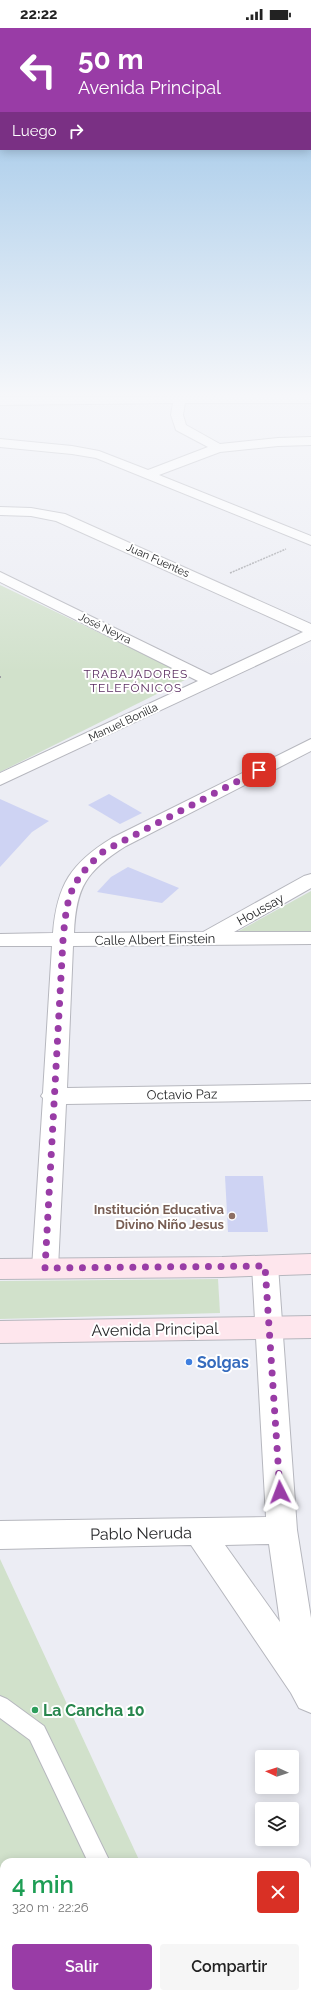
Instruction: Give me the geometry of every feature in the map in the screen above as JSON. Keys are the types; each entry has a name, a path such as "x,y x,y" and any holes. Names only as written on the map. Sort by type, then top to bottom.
{"main road":[{"path":"0,1268 265,1266 311,1264"},
{"name":"Avenida Principal","path":"0,1332 311,1327"}],"street":[{"path":"183,488 310,540"},
{"name":"Juan Fuentes","path":"0,511 36,512 60,517 311,630"},
{"name":"José Neyra","path":"0,576 209,680"},
{"name":"Manuel Bonilla","path":"0,780 209,680 311,634"},
{"path":"45,1268 53,1096 63,940 66,906 70,893 78,877 104,851 311,744"},
{"name":"Houssay","path":"209,938 311,880"},
{"name":"Calle Albert Einstein","path":"0,940 311,938"},
{"name":"Octavio Paz","path":"53,1096 311,1092"},
{"path":"265,1266 282,1530 308,1692"},
{"name":"Pablo Neruda","path":"0,1535 282,1530"},
{"path":"199,1532 308,1692"}],"lane":[{"path":"0,1706 37,1733 97,1858"}],"path":[{"path":"207,583 310,540"}],"green space":[{"path":"0,585 191,677 0,772"},
{"path":"311,891 311,931 237,932"},
{"path":"218,1279 220,1313 0,1319 0,1281"},
{"name":"La Cancha 10","path":"0,1559 138,1858 0,1858"}],"building":[{"path":"109,794 142,813 120,824 88,805"},
{"path":"0,799 49,821 32,832 0,867"},
{"path":"128,867 179,888 162,903 97,892 111,877"},
{"path":"225,1176 263,1176 268,1232 228,1232"}],"place":[{"name":"Institución Educativa Divino Niño Jesus","path":"232,1216"},
{"name":"Solgas","path":"189,1362"},
{"name":"La Cancha 10","path":"35,1710"}],"district":[{"name":"TRABAJADORES TELEFÓNICOS","path":"136,681"}],"route":[{"path":"259,770 104,851 78,877 72,888 66,906 63,940 53,1096 45,1268 265,1266 280,1492"}]}
